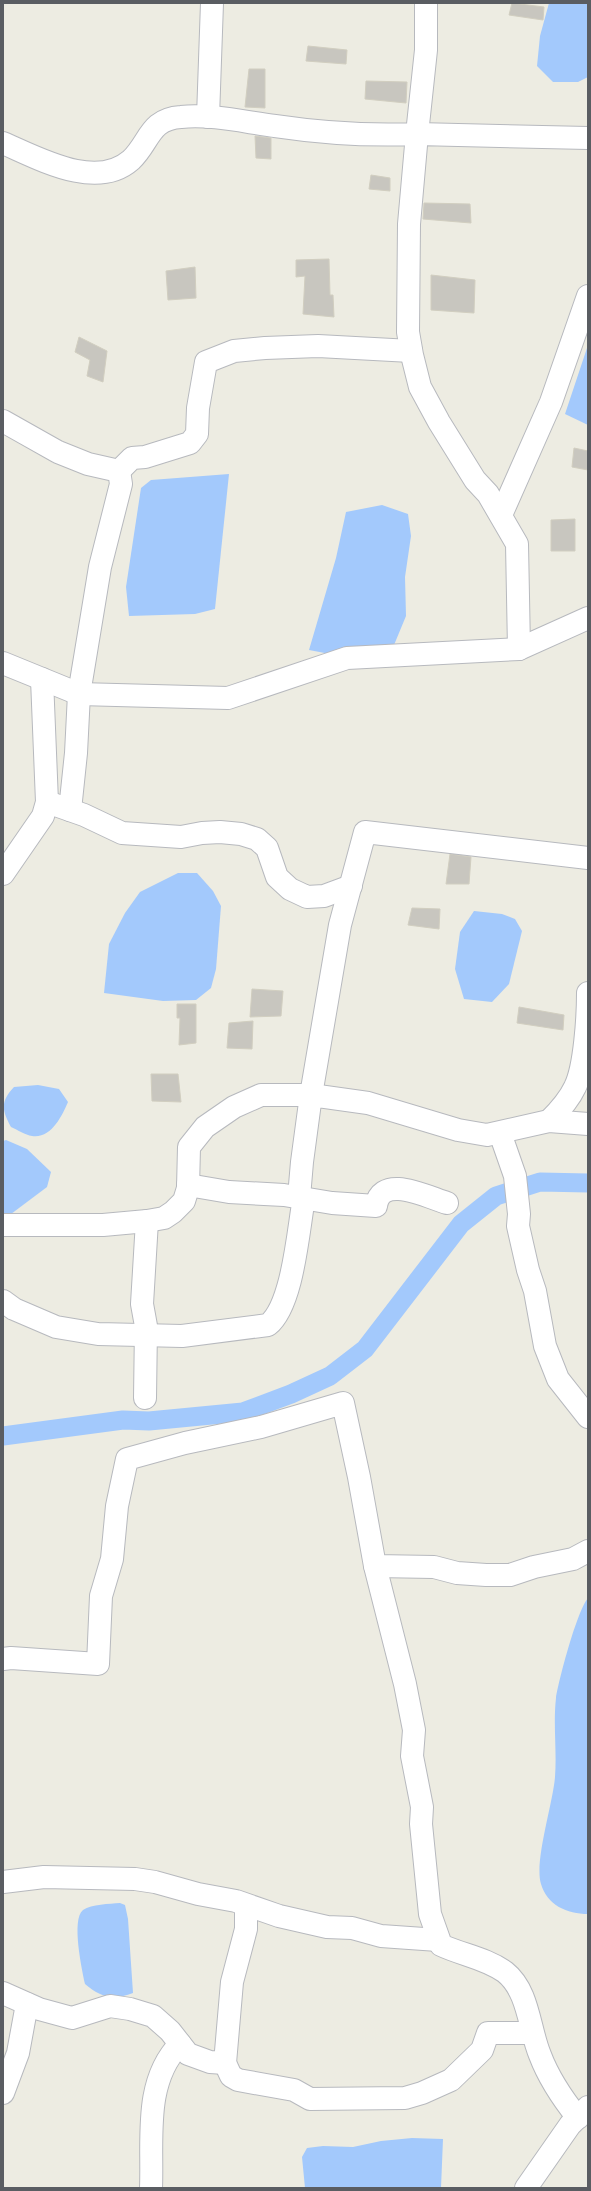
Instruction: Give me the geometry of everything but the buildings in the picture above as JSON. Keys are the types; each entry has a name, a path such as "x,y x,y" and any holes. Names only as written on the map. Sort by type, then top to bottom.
{"street":[{"path":"208,117 212,3"},
{"path":"426,3 426,50 409,224 408,332 420,387 475,480 488,494 517,544 516,580 520,649"},
{"path":"3,143 63,167 89,174 103,174 131,160 149,134 165,119 181,116 208,117 330,133 376,136 417,134 588,138"},
{"path":"501,515 551,402 588,296"},
{"path":"119,471 132,458 145,457 190,443 197,434 198,408 206,362 234,351 265,348 318,346 411,350"},
{"path":"3,421 58,452 88,464 119,471"},
{"path":"70,810 76,753 79,694 100,567 121,484 119,471"},
{"path":"3,663 79,694 228,698 347,658 520,649 588,618"},
{"path":"3,874 43,816 47,802 42,679"},
{"path":"47,802 70,810 122,833 181,837 202,833 220,832 241,834 257,839 267,848 277,877 290,889 307,897 324,896 351,886"},
{"path":"3,1301 14,1309 56,1327 98,1334 182,1336 268,1325 276,1318 287,1295 302,1198 302,1162 311,1095 340,925 365,832 588,858"},
{"path":"548,1121 560,1109 576,1087 583,1054 588,993"},
{"path":"3,1225 103,1225 147,1222 164,1218 174,1212 184,1200 188,1185 189,1147 205,1127 222,1114 261,1095 311,1095 368,1103 474,1133 487,1135 548,1121 588,1124"},
{"path":"500,1133 515,1176 519,1214 518,1226 528,1270 536,1291 545,1346 558,1379 588,1417"},
{"path":"188,1185 229,1192 376,1206 377,1196 383,1191 398,1189 426,1195 447,1203"},
{"path":"145,1398 146,1334 142,1304 147,1222"},
{"path":"3,1659 11,1658 98,1664 101,1596 112,1560 117,1506 127,1459 185,1443 261,1427 343,1403 359,1477 375,1566 405,1684 414,1730 412,1756 422,1807 421,1824 430,1914 438,1940 441,1945 484,1961 506,1973 516,1984 522,1995 532,2033 546,2070 561,2097 583,2112 526,2188"},
{"path":"375,1566 434,1567 457,1573 486,1576 510,1575 534,1567 573,1559 588,1551"},
{"path":"3,1882 44,1877 135,1879 155,1882 198,1894 236,1902 279,1916 327,1927 352,1928 381,1936 438,1940"},
{"path":"246,1906 246,1930 232,1982 225,2064 231,2076 238,2080 294,2090 310,2099 405,2098 422,2093 451,2080 482,2050 488,2033 532,2033"},
{"path":"3,1993 38,2009 72,2018 110,2006 130,2008 153,2016 170,2031 188,2054 210,2062 225,2064"},
{"path":"3,2093 18,2053 27,2004"},
{"path":"151,2188 151,2112 163,2068 171,2054 180,2044"}],"water":[{"path":"549,3 588,3 588,77 578,82 553,82 537,66 540,36"},
{"path":"588,345 588,425 565,414"},
{"path":"229,474 215,609 195,614 129,616 126,587 141,488 151,480"},
{"path":"382,505 408,514 411,536 405,577 406,616 394,645 330,654 309,650 336,558 346,512"},
{"path":"178,873 197,873 213,891 221,906 216,969 211,988 196,1000 163,1001 104,993 109,944 125,913 140,892"},
{"path":"474,911 502,914 515,919 522,931 509,984 492,1002 464,999 455,969 460,932"},
{"path":"38,1085 59,1089 68,1102 63,1114 50,1130 39,1136 32,1136 24,1134 11,1127 4,1111 4,1106 6,1097 14,1087"},
{"path":"6,1140 27,1149 51,1172 47,1187 7,1217 3,1217 3,1141"},
{"path":"588,1598 588,1914 580,1914 559,1907 548,1898 541,1884 540,1862 554,1788 556,1757 556,1698 574,1630"},
{"path":"120,1903 125,1905 128,1919 133,1993 120,1997 114,1997 102,1995 85,1984 78,1945 78,1923 83,1910 87,1908"},
{"path":"412,2138 443,2139 441,2188 305,2188 302,2157 307,2148 323,2146 353,2147 381,2141"}],"waterway":[{"path":"3,1436 123,1420 149,1421 243,1412 291,1394 330,1376 365,1349 461,1224 496,1196 540,1182 588,1183"}]}
